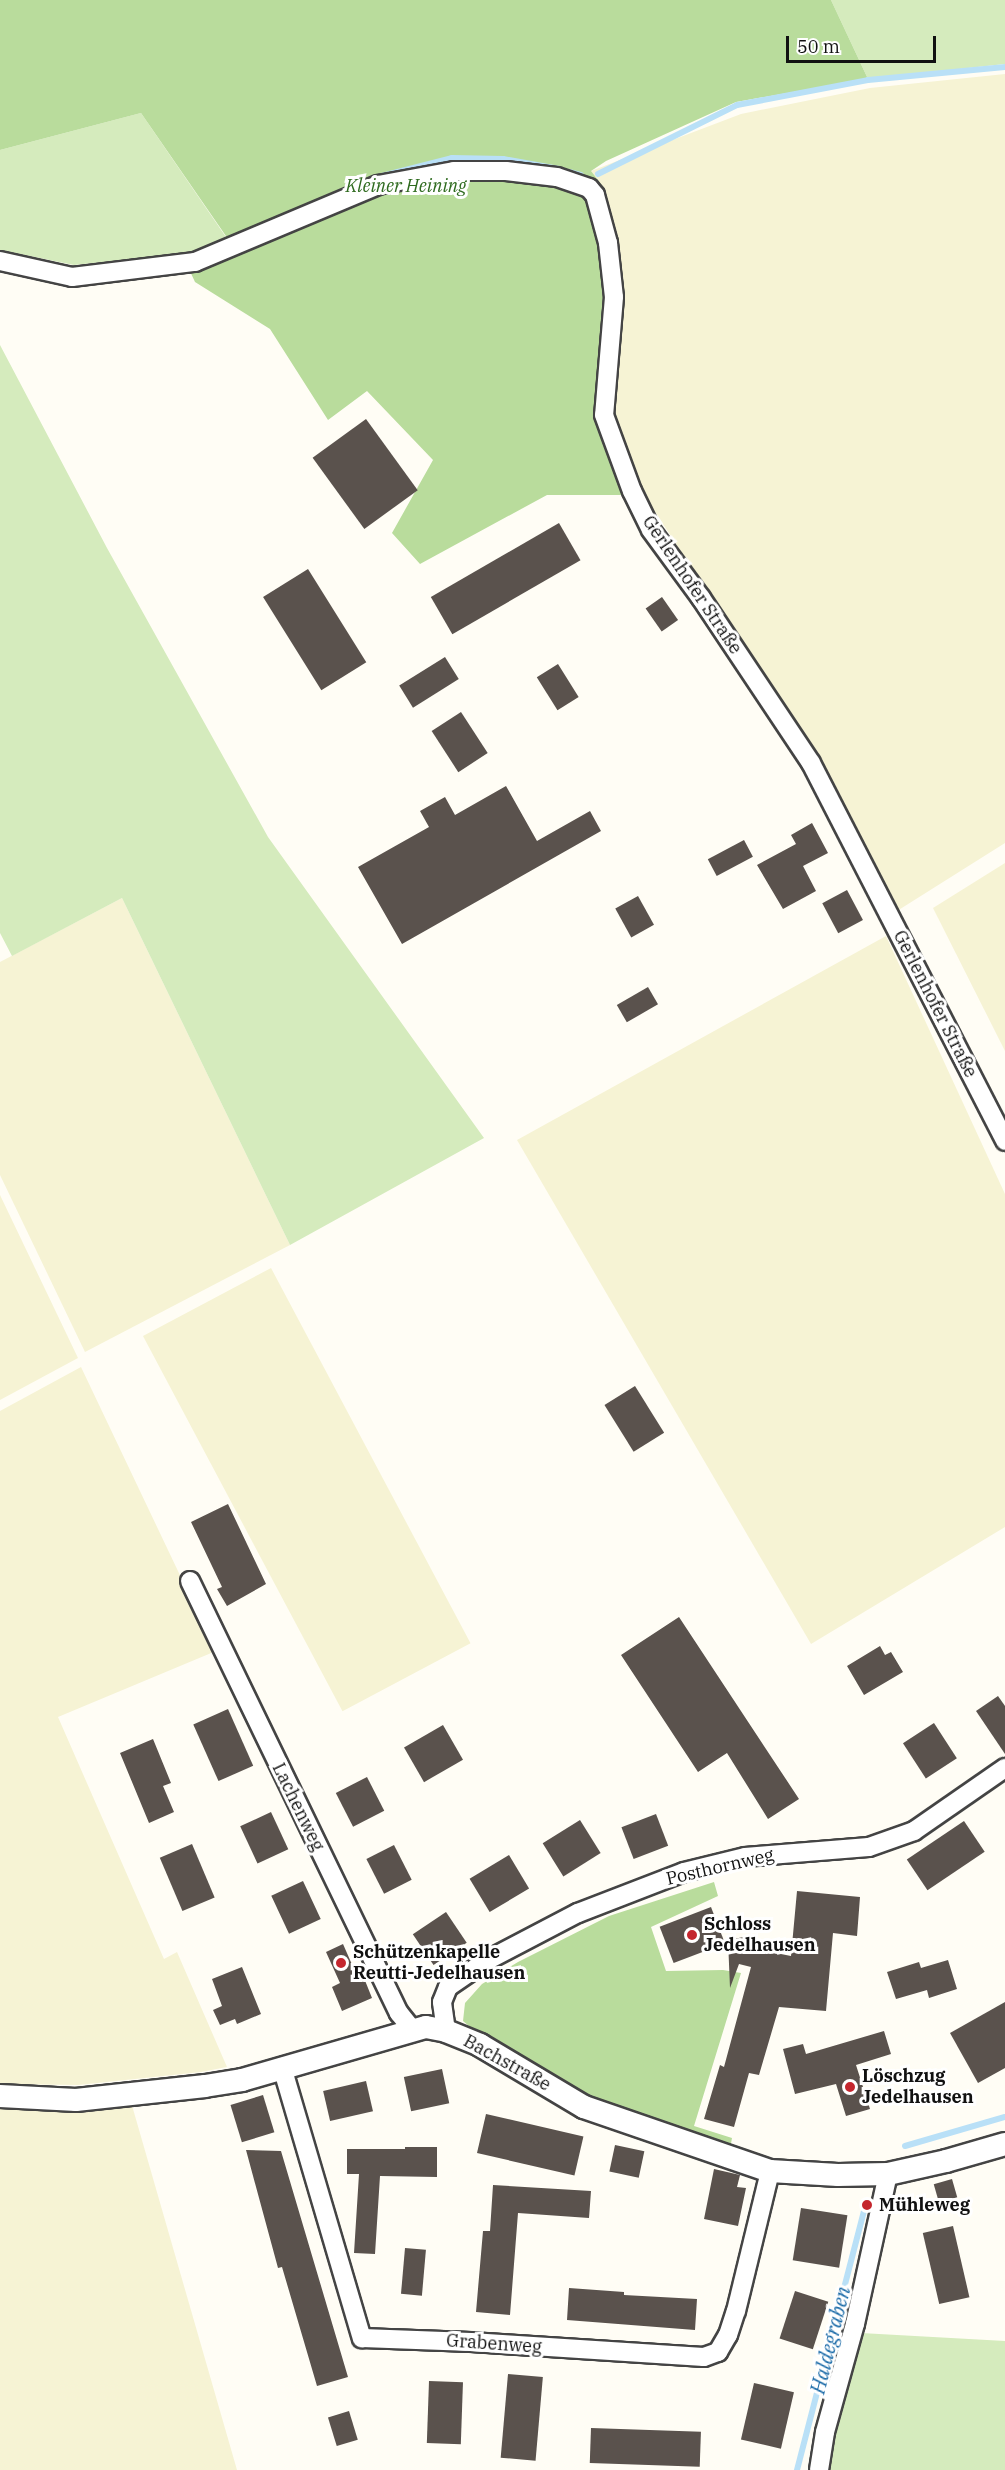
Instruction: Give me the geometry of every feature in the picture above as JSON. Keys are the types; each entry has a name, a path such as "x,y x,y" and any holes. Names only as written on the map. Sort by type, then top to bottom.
{"street":[{"name":"Gerlenhofer Straße","path":"0,261 72,277 195,262 378,185 454,171 506,171 557,177 589,188 595,195 608,243 614,297 604,415 632,491 651,530 700,598 811,763 1005,1141"},
{"name":"Lachenweg","path":"190,1581 399,2013 412,2030"},
{"name":"Posthornweg","path":"446,2031 442,2002 448,1988 486,1960 578,1913 684,1872 704,1867 754,1856 869,1847 914,1831 1005,1768"},
{"name":"Bachstraße","path":"0,2097 76,2100 242,2080 426,2027 446,2031 480,2045 584,2107 770,2171 838,2175 888,2174 946,2161 1005,2144"},
{"name":"Grabenweg","path":"282,2067 363,2338 471,2342 699,2357 718,2352 729,2335 770,2171"},
{"path":"819,2470 825,2432 855,2324 888,2174"}],"shaded area":[{"path":"1005,74 1005,843 897,911 816,757 642,492 615,412 623,298 591,171 741,114 870,88"},
{"path":"1005,863 1005,1051 933,908"},
{"path":"122,898 290,1245 85,1352 0,1175 0,962"},
{"path":"886,936 1005,1194 1005,1527 811,1644 517,1140"},
{"path":"0,1195 78,1358 0,1400"},
{"path":"271,1268 471,1643 342,1711 143,1336"},
{"path":"81,1367 216,1651 58,1717 164,1959 177,1952 227,2067 201,2072 78,2085 0,2084 0,1411"},
{"path":"131,2102 237,2470 0,2470 0,2106"}],"green space":[{"name":"Kleiner Heining","path":"0,0 831,0 868,79 736,102 606,161 591,171 604,188 618,243 623,298 615,412 642,492 625,495 547,495 420,564 392,533 433,460 367,391 328,420 270,329 195,282 182,254 228,239 141,113 0,150"},
{"path":"831,0 1005,0 1005,64 868,79"},
{"path":"141,113 228,240 182,254 74,265 0,250 0,150"},
{"path":"0,345 107,548 268,837 484,1138 290,1245 122,898 12,956 0,933"},
{"path":"714,1882 718,1896 651,1927 666,1971 723,1970 741,1973 694,2126 732,2138 730,2149 591,2098 482,2037 463,2021 465,2003 482,1984 518,1962 609,1916"},
{"path":"861,2333 1005,2341 1005,2470 828,2470 833,2434"}],"building":[{"path":"366,419 418,490 364,529 313,458"},
{"path":"559,523 580,560 452,634 431,597"},
{"path":"308,569 366,662 321,690 263,597"},
{"path":"662,597 678,620 662,631 646,608"},
{"path":"445,657 459,679 413,708 399,686"},
{"path":"558,664 579,697 557,710 537,677"},
{"path":"461,712 488,753 458,772 432,731"},
{"path":"506,786 537,841 590,811 601,831 402,944 358,867 429,827 420,811 445,797 455,815"},
{"path":"812,823 828,853 803,866 816,891 783,909 757,865 796,844 791,835"},
{"path":"744,840 753,857 717,876 708,859"},
{"path":"847,890 863,920 838,933 822,903"},
{"path":"638,896 654,925 631,937 615,909"},
{"path":"648,987 658,1004 627,1022 617,1005"},
{"path":"635,1386 664,1433 634,1452 604,1405"},
{"path":"228,1504 266,1584 227,1606 217,1589 222,1587 191,1522"},
{"path":"679,1617 799,1799 768,1819 727,1753 698,1772 621,1655"},
{"path":"880,1646 885,1655 891,1652 903,1672 864,1695 847,1666"},
{"path":"998,1696 1005,1706 1005,1754 976,1711"},
{"path":"228,1709 253,1766 219,1781 193,1724"},
{"path":"934,1723 957,1758 926,1778 903,1743"},
{"path":"443,1725 463,1760 424,1782 404,1748"},
{"path":"153,1739 171,1783 163,1786 174,1812 149,1823 120,1753"},
{"path":"367,1777 384,1811 353,1827 336,1793"},
{"path":"271,1812 288,1849 258,1864 240,1826"},
{"path":"656,1814 668,1846 634,1859 621,1827"},
{"path":"580,1820 601,1853 563,1876 543,1843"},
{"path":"964,1821 985,1852 927,1890 907,1860"},
{"path":"192,1844 215,1897 182,1911 160,1858"},
{"path":"394,1845 412,1880 384,1894 366,1859"},
{"path":"509,1855 529,1888 490,1912 470,1879"},
{"path":"303,1881 321,1919 289,1934 271,1896"},
{"path":"797,1891 860,1897 857,1936 833,1933 826,2011 779,2007 759,2075 749,2073 734,2127 704,2119 720,2065 724,2067 751,1967 739,1964 730,1988 728,1940 749,1936 745,1947 791,1956"},
{"name":"Schloss Jedelhausen","path":"711,1907 725,1943 674,1963 660,1927"},
{"path":"446,1912 467,1943 434,1965 413,1934"},
{"path":"343,1944 357,1976 362,1973 372,1998 342,2011 332,1987 340,1983 326,1952"},
{"path":"948,1960 957,1989 929,1998 927,1990 896,1999 887,1972 919,1962 921,1968"},
{"path":"242,1967 261,2014 237,2024 235,2019 220,2025 213,2010 222,2006 212,1979"},
{"path":"1005,2002 1005,2068 978,2083 950,2033"},
{"name":"Löschzug Jedelhausen","path":"884,2031 891,2054 856,2065 870,2109 846,2116 836,2084 795,2094 783,2049 803,2044 806,2054"},
{"path":"442,2069 449,2103 411,2111 404,2077"},
{"path":"366,2081 373,2111 330,2121 323,2091"},
{"path":"263,2095 274,2132 242,2142 230,2105"},
{"path":"486,2114 583,2136 574,2175 477,2153"},
{"path":"615,2145 644,2151 639,2178 609,2171"},
{"path":"405,2147 437,2147 437,2177 380,2176 375,2254 354,2253 359,2174 347,2174 347,2149 405,2149"},
{"path":"246,2150 281,2151 348,2377 317,2386 282,2267 278,2268"},
{"path":"714,2169 740,2175 737,2187 746,2188 738,2226 704,2219"},
{"path":"952,2179 957,2197 939,2203 934,2184"},
{"path":"493,2185 591,2191 589,2218 518,2213 510,2315 476,2312 483,2231 490,2231"},
{"path":"801,2208 847,2215 839,2268 793,2260"},
{"path":"953,2226 969,2297 939,2304 923,2233"},
{"path":"405,2248 426,2250 422,2296 401,2294"},
{"path":"569,2288 624,2292 624,2295 697,2299 695,2330 567,2320"},
{"path":"795,2291 828,2302 813,2349 780,2339"},
{"path":"508,2374 543,2377 536,2461 501,2458"},
{"path":"429,2381 463,2382 461,2444 427,2443"},
{"path":"754,2383 794,2392 781,2449 741,2440"},
{"path":"349,2411 358,2440 337,2446 328,2417"},
{"path":"591,2428 701,2432 700,2467 590,2463"}],"waterway":[{"path":"598,174 737,105 868,80 1005,67"},
{"path":"378,177 452,158 503,159 559,169"},
{"path":"569,172 581,175"},
{"name":"Haldegraben","path":"905,2146 1005,2117"},
{"name":"Haldegraben","path":"797,2470 864,2211"}],"place":[{"name":"Schloss Jedelhausen","path":"692,1935"},
{"name":"Schützenkapelle Reutti-Jedelhausen","path":"341,1963"},
{"name":"Löschzug Jedelhausen","path":"850,2087"},
{"name":"Mühleweg","path":"867,2205"}]}
